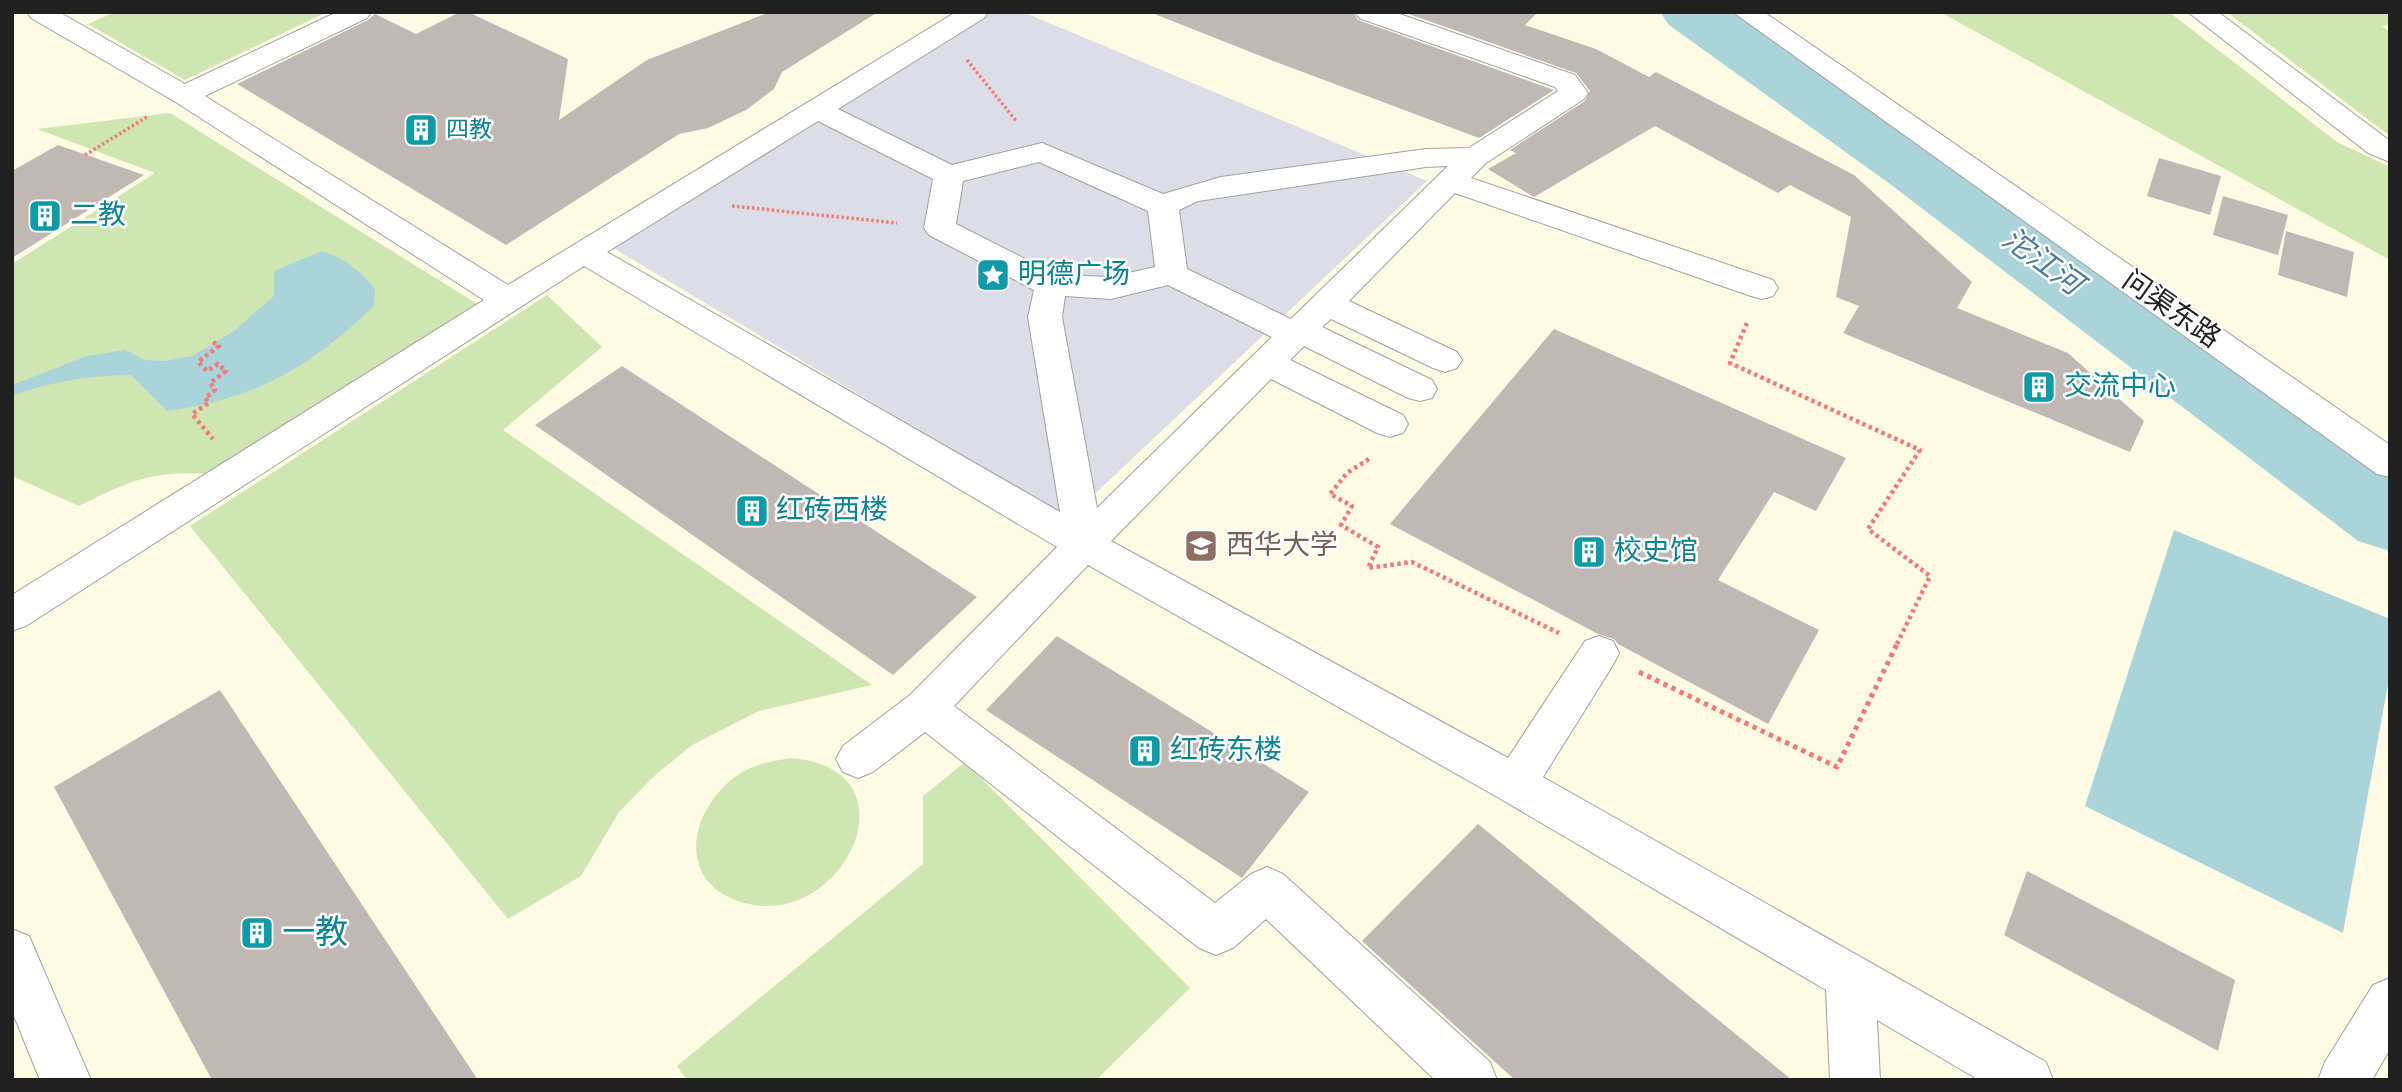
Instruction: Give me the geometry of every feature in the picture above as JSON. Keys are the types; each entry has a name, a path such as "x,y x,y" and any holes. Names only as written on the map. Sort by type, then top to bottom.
{"street":[{"path":"40,12 184,95 508,300"},
{"path":"184,95 358,12"},
{"path":"12,615 584,251 975,12"},
{"path":"858,760 925,708 1084,544 1450,181 1476,157 1574,93 1565,81 1368,12"},
{"name":"问渠东路","path":"1746,12 2390,464"},
{"path":"2201,12 2378,147 2390,153"},
{"path":"816,109 949,175 1042,152 1163,206 1188,194 1221,186 1426,158 1476,157"},
{"path":"949,175 940,228 1051,285 1111,288 1172,274 1420,389"},
{"path":"1450,181 1762,288"},
{"path":"1163,206 1172,274"},
{"path":"584,251 1084,544 1515,784 2028,1080"},
{"path":"1051,285 1045,317 1084,544"},
{"path":"1326,303 1445,360"},
{"path":"1266,362 1390,424"},
{"path":"1515,784 1599,653"},
{"path":"925,708 1216,932 1267,889 1472,1080"},
{"path":"12,952 66,1080"},
{"path":"1850,977 1855,1080"},
{"path":"2343,1080 2390,1002"}],"path":[{"path":"944,32 1042,152"},
{"path":"85,155 184,95"},
{"path":"668,200 940,228"},
{"path":"1374,456 1347,473 1331,494 1352,506 1342,525 1378,547 1368,568 1412,562 1837,767 1930,576 1868,529 1920,450 1730,363 1762,288"},
{"path":"192,414 209,404 205,398 215,390 210,383 226,371 218,364 207,371 198,362 219,346 213,342"}],"shaded area":[{"name":"西华大学","path":"12,12 2390,12 2390,1080 12,1080"},
{"name":"明德广场","path":"991,12 1023,12 1427,181 1068,519 613,248"}],"green space":[{"path":"115,12 327,12 185,80 88,24"},
{"path":"1940,12 2169,12 2337,142 2390,167 2390,260"},
{"path":"2227,12 2390,12 2390,25 2382,26 2390,32 2390,136"},
{"path":"170,113 479,305 212,474 174,474 143,479 113,489 79,506 12,476 12,264 155,173 37,129"},
{"path":"547,295 602,347 503,430 872,685 759,711 692,745 653,777 619,812 581,876 508,919 190,526"},
{"path":"791,758 829,768 852,787 859,813 855,841 840,868 817,890 788,903 754,905 729,897 711,885 700,869 696,851 698,831 706,811 718,792 742,772"},
{"path":"965,762 1190,988 1096,1080 687,1080 677,1066 923,864 923,796"}],"water":[{"path":"322,251 345,262 364,276 375,289 374,306 328,346 280,377 227,398 167,411 131,375 71,380 12,396 12,385 87,356 125,350 145,360 165,361 192,356 234,331 274,296 274,271"},
{"path":"2174,530 2390,619 2390,673 2343,933 2085,806"}],"building":[{"name":"四教","path":"460,12 468,12 568,59 559,120 647,60 770,12 878,12 782,72 774,89 746,110 708,128 679,134 506,245 237,84 368,20 375,14 416,34"},
{"path":"1157,12 1353,12 1358,20 1554,90 1479,138 1276,62 1157,15"},
{"path":"1403,12 1538,12 1525,25 1596,49 1649,77 1656,72 1854,175 1972,282 1957,308 2068,353 2144,421 2130,452 1843,333 1859,306 1836,297 1851,217 1790,185 1778,193 1655,126 1534,197 1488,169 1516,153 1510,150 1585,101 1590,91 1576,73"},
{"name":"二教","path":"58,145 144,175 12,258 12,171"},
{"path":"2159,158 2221,176 2210,215 2147,196"},
{"path":"2223,196 2288,215 2278,255 2213,235"},
{"path":"2286,231 2354,252 2347,297 2278,275"},
{"name":"校史馆","path":"1554,329 1846,458 1816,511 1774,492 1718,580 1819,630 1768,724 1618,644 1614,639 1598,634 1390,524"},
{"name":"红砖西楼","path":"622,366 977,597 893,675 535,425"},
{"name":"红砖东楼","path":"1057,636 1309,792 1242,878 986,710"},
{"name":"一教","path":"220,690 478,1080 212,1080 54,787"},
{"path":"1478,824 1792,1080 1515,1080 1362,941"},
{"path":"2027,871 2235,980 2218,1051 2004,935"}],"waterway":[{"name":"沱江河","path":"1691,12 1915,169 2390,517"}],"place":[{"name":"四教","path":"421,130"},
{"name":"二教","path":"45,216"},
{"name":"明德广场","path":"993,275"},
{"name":"交流中心","path":"2039,387"},
{"name":"红砖西楼","path":"752,511"},
{"name":"西华大学","path":"1201,546"},
{"name":"校史馆","path":"1589,552"},
{"name":"红砖东楼","path":"1145,751"},
{"name":"一教","path":"257,933"}]}
